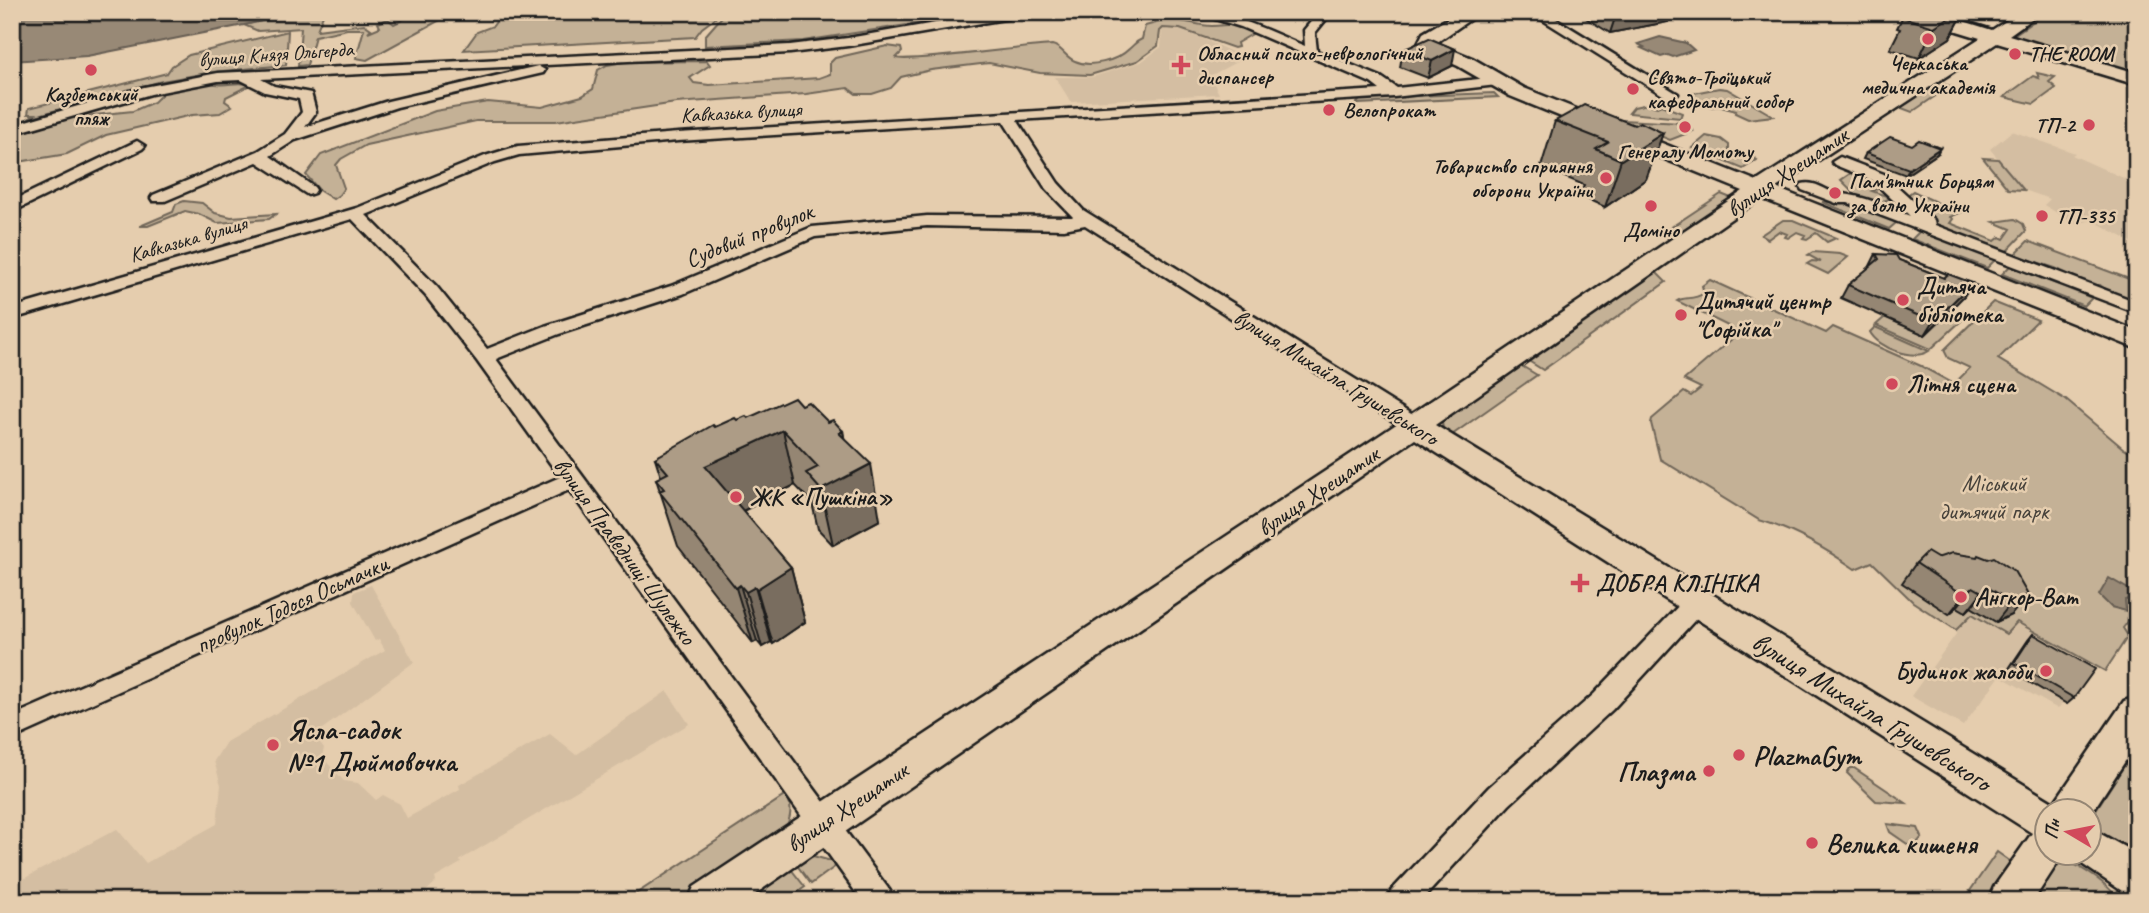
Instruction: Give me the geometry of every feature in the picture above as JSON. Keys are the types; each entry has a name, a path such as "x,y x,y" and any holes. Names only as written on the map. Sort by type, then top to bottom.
{"main road":[{"path":"1472,12 1429,37 1426,44 1512,90 2137,341"},
{"path":"1914,12 2137,79"},
{"name":"вулиця Хрещатик","path":"709,901 1759,190 2032,12"},
{"name":"вулиця Михайла Грушевського","path":"1414,425 2034,812"},
{"path":"2079,797 2137,712"},
{"path":"2104,856 2137,877"},
{"path":"2009,901 2034,864"}],"street":[{"name":"вулиця Князя Ольгерда","path":"12,130 149,90 245,74 798,48 1022,12"},
{"path":"1199,12 1240,22 1390,89"},
{"path":"1309,53 1311,49 1308,34 1326,12"},
{"path":"1536,12 1671,94"},
{"name":"вулиця Князя Ольгерда","path":"290,136 393,104 533,72 550,60"},
{"path":"159,198 259,156 290,136 310,111 306,96 267,88 245,79 245,74"},
{"name":"Кавказька вулиця","path":"12,314 355,213 491,159 518,151 669,137 1008,117 1497,81"},
{"name":"вулиця Михайла Грушевського","path":"1008,117 1056,192 1086,220 1414,425"},
{"path":"12,207 137,146"},
{"path":"259,156 308,190"},
{"path":"1840,162 1878,177 1935,231"},
{"path":"1812,183 1842,200 1846,197 2137,308"},
{"name":"вулиця Праведниці Шулежко","path":"355,213 430,291 484,357 880,901"},
{"name":"Судовий провулок","path":"484,357 552,330 677,290 812,232 900,222 1064,224 1086,220"},
{"name":"провулок Тодося Осьмачки","path":"12,728 572,480"},
{"path":"1401,901 1499,796 1603,702 1698,602"}],"shaded area":[{"path":"12,12 279,12 266,20 87,56 12,61"},
{"name":"Обласний психо-неврологічний диспансер","path":"1162,29 1183,30 1241,56 1237,58 1240,60 1210,76 1219,94 1071,102 1055,77 1092,77 1141,62 1161,47"},
{"path":"1660,37 1686,43 1694,50 1673,57 1661,57 1638,44"},
{"path":"2012,131 2075,153 2072,155 2137,184 2137,245 2092,220 2075,224 2044,205 2050,199 2024,190 1990,149"},
{"path":"2109,578 2137,594 2134,598 2125,600 2126,611 2111,607 2099,595"},
{"name":"Ясла-садок №1 Дюймовочка","path":"371,585 414,662 314,735 324,748 322,757 344,781 358,783 376,800 383,795 400,804 407,818 460,789 459,785 550,734 576,755 667,691 689,724 460,860 461,863 435,878 436,882 415,901 12,901 12,885 117,829 146,863 217,824 221,785 214,761 226,742 385,650 379,639 375,641 353,602 354,592"},
{"path":"1972,614 2006,634 2017,622 2027,627 2091,663 2084,672 2089,675 2067,705 2063,702 2058,709 2000,676 1963,726 1911,696 1956,634 1956,630"}],"green space":[{"path":"279,12 324,12 317,30 364,24 371,29 368,32 380,27 378,23 388,19 394,24 406,18 449,15 367,60 356,58 364,29 347,29 315,36 307,65 298,66 301,28 258,31 244,25 266,20"},
{"path":"553,12 723,12 695,37 464,50 477,32 493,26 500,16"},
{"path":"726,12 991,12 803,41 705,46 705,36"},
{"path":"2047,12 2137,12 2137,75 2015,37 2015,34"},
{"path":"1167,20 1206,26 1238,25 1254,33 1237,43 1238,47 1234,48 1180,29 1163,28 1158,46 1137,61 1090,75 1040,73 989,63 931,70 901,77 891,88 872,94 856,94 848,88 806,94 676,103 556,121 476,121 366,145 341,159 336,165 344,188 333,199 320,191 306,175 321,155 435,111 488,102 542,107 582,96 593,89 598,70 607,65 624,62 707,61 710,65 690,78 694,83 709,85 819,78 830,74 830,63 835,58 887,46 901,48 902,52 896,58 904,59 1052,45 1075,61 1088,64 1111,60 1124,53 1142,39 1145,26"},
{"path":"288,31 286,65 213,72 162,81 28,118 35,114 28,114 29,108 167,73 172,66 189,55"},
{"path":"2037,73 2055,77 2049,82 2056,88 2034,104 2004,97 2033,76 2039,78"},
{"path":"211,82 221,85 250,85 226,97 225,101 232,106 220,113 192,115 106,135 67,154 12,163 12,134 74,117 133,111 154,102 165,91"},
{"path":"1937,82 1950,86 1912,112 1899,107"},
{"path":"1727,89 1773,116 1748,119 1735,113 1736,111 1711,107 1689,94"},
{"path":"1494,93 1498,97 1356,104 1362,98"},
{"path":"1648,104 1657,107 1661,105 1682,113 1680,118 1629,113 1634,107"},
{"path":"1621,120 1683,123 1693,131 1670,140"},
{"path":"1706,136 1721,139 1729,145 1729,151 1738,155 1747,153 1757,160 1743,169 1692,148"},
{"path":"1983,158 1998,159 2024,190 2008,189"},
{"path":"1854,171 1873,178 1874,182 1862,180 1881,188 1872,191 1892,198 1883,201 1907,210 1904,213 1856,195 1841,180"},
{"path":"1913,191 1944,206 1964,211 1950,217 1953,219 1950,223 1995,241 2000,237 2004,239 2011,229 1994,222 2015,219 2023,224 2026,231 2006,252 1938,226 1906,196"},
{"path":"1721,194 1731,198 1670,239 1661,234"},
{"path":"184,201 202,203 215,213 231,217 276,214 269,219 217,223 199,214 185,211 148,226 140,226 173,212 176,204"},
{"path":"1822,202 1848,203 1897,222 1889,229"},
{"path":"1783,220 1793,220 1836,238 1827,242 1816,233 1807,239 1803,238 1805,235 1797,232 1788,238 1785,237 1787,234 1779,231 1768,239 1761,235"},
{"path":"1920,231 1995,260 1987,268 1912,239"},
{"path":"2028,241 2137,282 2137,302 2100,285 2091,285 2055,268 2014,255"},
{"path":"1813,252 1848,257 1828,274 1807,264 1812,261 1821,262 1808,255"},
{"path":"2010,266 2092,298 2084,306 2002,274"},
{"path":"1655,271 1666,282 1543,370 1527,360"},
{"name":"Міський дитячий парк","path":"1710,280 1826,333 1833,327 1921,366 1954,384 1970,368 1948,358 1944,350 1993,302 2038,320 1998,359 2066,400 2124,449 2137,456 2137,610 2123,628 2128,636 2105,671 2017,622 2006,634 1972,614 1956,630 1913,602 1872,562 1855,569 1808,540 1759,520 1660,459 1652,419 1684,392 1691,396 1701,388 1684,380 1732,339 1728,326 1677,301 1704,293 1702,286"},
{"path":"1948,314 1962,320 1931,349 1876,325 1885,317 1925,335"},
{"path":"1875,327 1929,351 1906,354 1888,348 1870,332"},
{"path":"1520,365 1537,375 1449,437 1444,433 1442,423 1446,417"},
{"path":"2137,746 2137,854 2104,834 2104,797"},
{"path":"1850,768 1854,768 1906,803 1876,801 1847,773"},
{"path":"786,795 790,817 780,837 687,901 625,901"},
{"path":"1887,824 1918,828 1922,837 1913,848 1890,832"},
{"path":"1997,852 2014,864 1989,901 1963,901"},
{"path":"813,856 831,861 836,866 811,884 793,860"},
{"path":"787,864 805,887 785,901 733,901"},
{"path":"2054,867 2079,867 2109,889 2118,901 2031,901"}],"building":[{"path":"1915,12 1958,12 1934,27 1905,18"},
{"path":"1429,38 1455,49 1432,61 1403,50"},
{"path":"1584,105 1634,125 1640,122 1663,133 1621,160 1596,149 1608,142 1555,121"},
{"path":"1890,137 1912,145 1919,140 1940,148 1909,169 1866,153"},
{"name":"Дитяча бібліотека","path":"1876,254 1896,255 1899,260 1944,278 1948,274 1972,283 1933,322 1848,285 1879,259"},
{"path":"794,397 801,405 808,402 828,422 833,420 843,431 839,433 871,464 821,490 806,473 818,467 783,430 705,466 791,567 757,589 755,587 746,592 740,585 736,588 659,491 664,489 656,479 668,473 655,458 713,425 715,427 735,418 748,418"},
{"path":"1927,552 1937,558 1952,553 1978,555 1988,559 1994,557 2014,571 2028,595 2012,602 1987,587 1982,592 1973,587 1964,595 1916,563"},
{"name":"Будинок жалоби","path":"2033,634 2095,669 2074,698 2014,663"}],"place":[{"name":"Черкаська медична академія","path":"1928,39"},
{"name":"THE ROOM","path":"2015,54"},
{"name":"Обласний психо-неврологічний диспансер","path":"1181,65"},
{"name":"Казбетський пляж","path":"91,70"},
{"name":"Свято-Троїцький кафедральний собор","path":"1633,89"},
{"name":"Велопрокат","path":"1329,110"},
{"name":"ТП-2","path":"2089,125"},
{"name":"Генералу Момоту","path":"1685,127"},
{"name":"Товариство сприяння оборони України","path":"1606,178"},
{"name":"Пам'ятник Борцям за волю України","path":"1835,193"},
{"name":"Доміно","path":"1651,206"},
{"name":"ТП-335","path":"2042,216"},
{"name":"Дитяча бібліотека","path":"1903,300"},
{"name":"Дитячий центр \"Софійка\"","path":"1681,315"},
{"name":"Літня сцена","path":"1892,384"},
{"name":"ЖК «Пушкіна»","path":"736,497"},
{"name":"ДОБРА КЛІНІКА","path":"1580,583"},
{"name":"Ангкор-Ват","path":"1961,597"},
{"name":"Будинок жалоби","path":"2046,671"},
{"name":"Ясла-садок №1 Дюймовочка","path":"273,745"},
{"name":"PlazmaGym","path":"1739,755"},
{"name":"Плазма","path":"1709,771"},
{"name":"Велика кишеня","path":"1812,843"}]}
